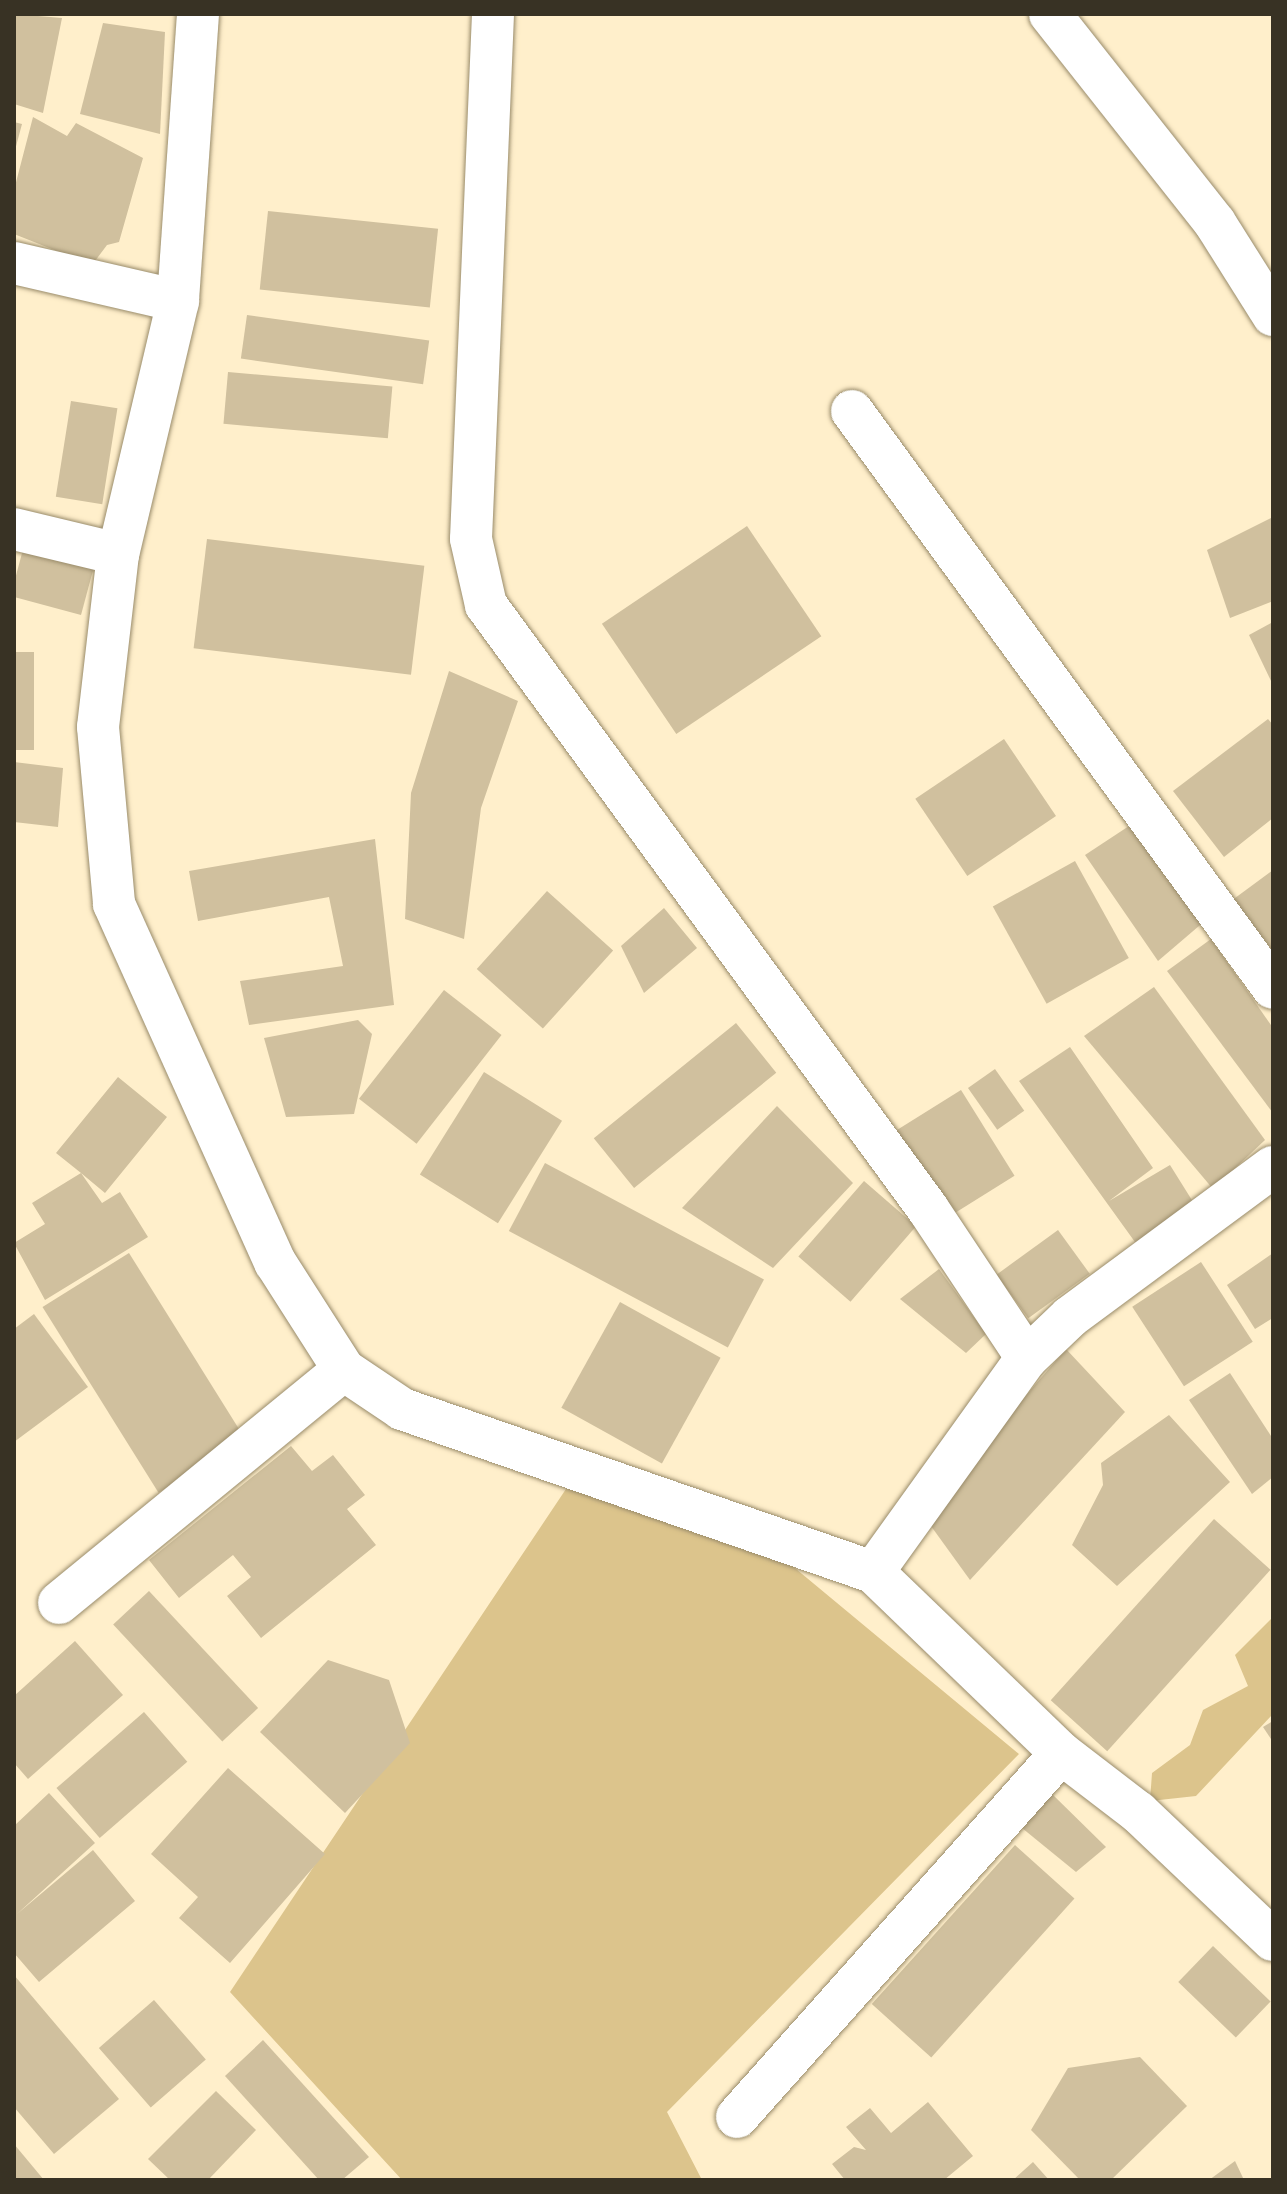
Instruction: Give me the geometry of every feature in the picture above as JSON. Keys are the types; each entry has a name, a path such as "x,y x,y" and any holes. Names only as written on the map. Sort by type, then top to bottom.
{"street":[{"path":"198,14 178,301 118,554 98,727 114,904 275,1262 344,1370 402,1409 873,1572 1061,1753 1138,1812 1273,1940"},
{"path":"493,14 471,539 486,605 928,1209 1027,1358"},
{"path":"1050,14 1215,223 1273,315"},
{"path":"14,263 178,301"},
{"path":"852,411 1273,988"},
{"path":"14,529 118,554"},
{"path":"873,1572 1027,1358 1070,1317 1273,1167"},
{"path":"59,1603 344,1370"},
{"path":"737,2117 1061,1753"}],"shaded area":[{"path":"572,1480 772,1549 1019,1754 667,2112 702,2180 402,2180 230,1992"},
{"path":"1273,1617 1273,1714 1196,1796 1150,1801 1152,1773 1190,1745 1203,1710 1248,1686 1235,1655"}],"building":[{"path":"14,14 62,18 43,113 14,104"},
{"path":"103,23 165,32 160,134 80,114"},
{"path":"33,117 67,136 76,123 143,158 119,242 107,245 92,265 14,234 14,190"},
{"path":"14,122 22,124 15,150 14,149"},
{"path":"268,211 438,229 430,307 260,290"},
{"path":"247,315 429,341 423,384 241,359"},
{"path":"228,372 392,386 388,438 223,424"},
{"path":"71,401 117,408 102,504 56,497"},
{"path":"1273,517 1273,601 1230,618 1207,550"},
{"path":"747,526 821,636 676,734 602,624"},
{"path":"207,539 424,566 411,675 194,648"},
{"path":"25,542 96,561 81,615 14,597 14,583"},
{"path":"1273,622 1273,685 1249,635"},
{"path":"14,652 34,652 34,750 14,750"},
{"path":"449,671 518,701 481,808 464,939 405,919 411,793"},
{"path":"1268,719 1273,725 1273,818 1224,857 1173,791"},
{"path":"1004,739 1056,816 967,876 915,799"},
{"path":"14,762 63,768 58,827 14,822"},
{"path":"1129,826 1206,920 1158,961 1085,855"},
{"path":"375,839 394,1005 249,1025 240,981 343,966 329,897 198,921 189,871"},
{"path":"1075,861 1129,958 1047,1004 993,907"},
{"path":"1273,870 1273,951 1231,901"},
{"path":"547,891 613,951 543,1029 477,969"},
{"path":"664,908 697,948 644,993 621,946"},
{"path":"1211,939 1273,1028 1273,1113 1167,971"},
{"path":"1154,987 1265,1140 1213,1189 1084,1036"},
{"path":"444,990 502,1035 417,1144 359,1099"},
{"path":"358,1020 372,1034 354,1114 286,1117 264,1038"},
{"path":"736,1023 776,1073 634,1188 594,1138"},
{"path":"1070,1047 1153,1168 1109,1201 1170,1165 1195,1205 1140,1249 1019,1081"},
{"path":"995,1069 1024,1111 997,1130 968,1088"},
{"path":"484,1072 562,1121 498,1223 420,1175"},
{"path":"118,1077 167,1117 105,1193 56,1153"},
{"path":"961,1090 1015,1176 943,1220 890,1135"},
{"path":"777,1106 853,1183 773,1268 682,1208"},
{"path":"545,1163 764,1279 728,1347 509,1231"},
{"path":"81,1173 102,1203 120,1192 148,1237 45,1300 14,1243 45,1224 32,1203"},
{"path":"864,1181 916,1226 850,1302 798,1256"},
{"path":"1058,1230 1090,1274 1028,1318 997,1275"},
{"path":"129,1253 245,1439 159,1493 42,1307"},
{"path":"1273,1253 1273,1318 1255,1329 1227,1285"},
{"path":"1201,1262 1253,1342 1184,1386 1132,1307"},
{"path":"939,1269 986,1334 966,1353 900,1299"},
{"path":"620,1302 721,1358 662,1464 561,1408"},
{"path":"34,1314 88,1387 14,1442 14,1329"},
{"path":"1066,1349 1125,1412 970,1580 923,1515"},
{"path":"1230,1373 1273,1439 1273,1477 1252,1494 1189,1400"},
{"path":"1169,1415 1230,1482 1117,1586 1072,1545 1103,1485 1101,1463"},
{"path":"291,1446 312,1471 333,1455 365,1495 347,1509 376,1545 261,1638 227,1596 251,1577 233,1555 179,1598 149,1560"},
{"path":"1214,1519 1270,1570 1107,1751 1051,1700"},
{"path":"149,1591 258,1708 222,1741 113,1624"},
{"path":"75,1641 123,1695 28,1779 14,1763 14,1696"},
{"path":"328,1660 389,1680 410,1743 345,1813 260,1732"},
{"path":"144,1712 187,1762 100,1838 56,1788"},
{"path":"1273,1721 1273,1742 1263,1727"},
{"path":"228,1768 325,1854 230,1963 179,1918 198,1897 151,1854"},
{"path":"1050,1792 1106,1847 1076,1872 1022,1828"},
{"path":"49,1793 95,1843 17,1914 93,1850 135,1901 39,1982 14,1953 14,1826"},
{"path":"1015,1845 1074,1899 931,2058 872,2004"},
{"path":"1213,1946 1271,2002 1236,2038 1178,1982"},
{"path":"14,1975 119,2099 54,2154 14,2107"},
{"path":"154,2000 206,2060 151,2108 99,2048"},
{"path":"263,2040 369,2157 342,2180 319,2180 225,2076"},
{"path":"1140,2057 1187,2106 1111,2180 1080,2180 1031,2130 1068,2068"},
{"path":"216,2091 256,2130 208,2180 170,2180 148,2159"},
{"path":"928,2102 973,2156 944,2180 845,2180 832,2164 854,2147 866,2150 846,2127 870,2108 891,2133"},
{"path":"14,2144 44,2180 14,2180"},
{"path":"1235,2161 1244,2180 1209,2180"},
{"path":"1033,2162 1049,2180 1013,2180"}]}
